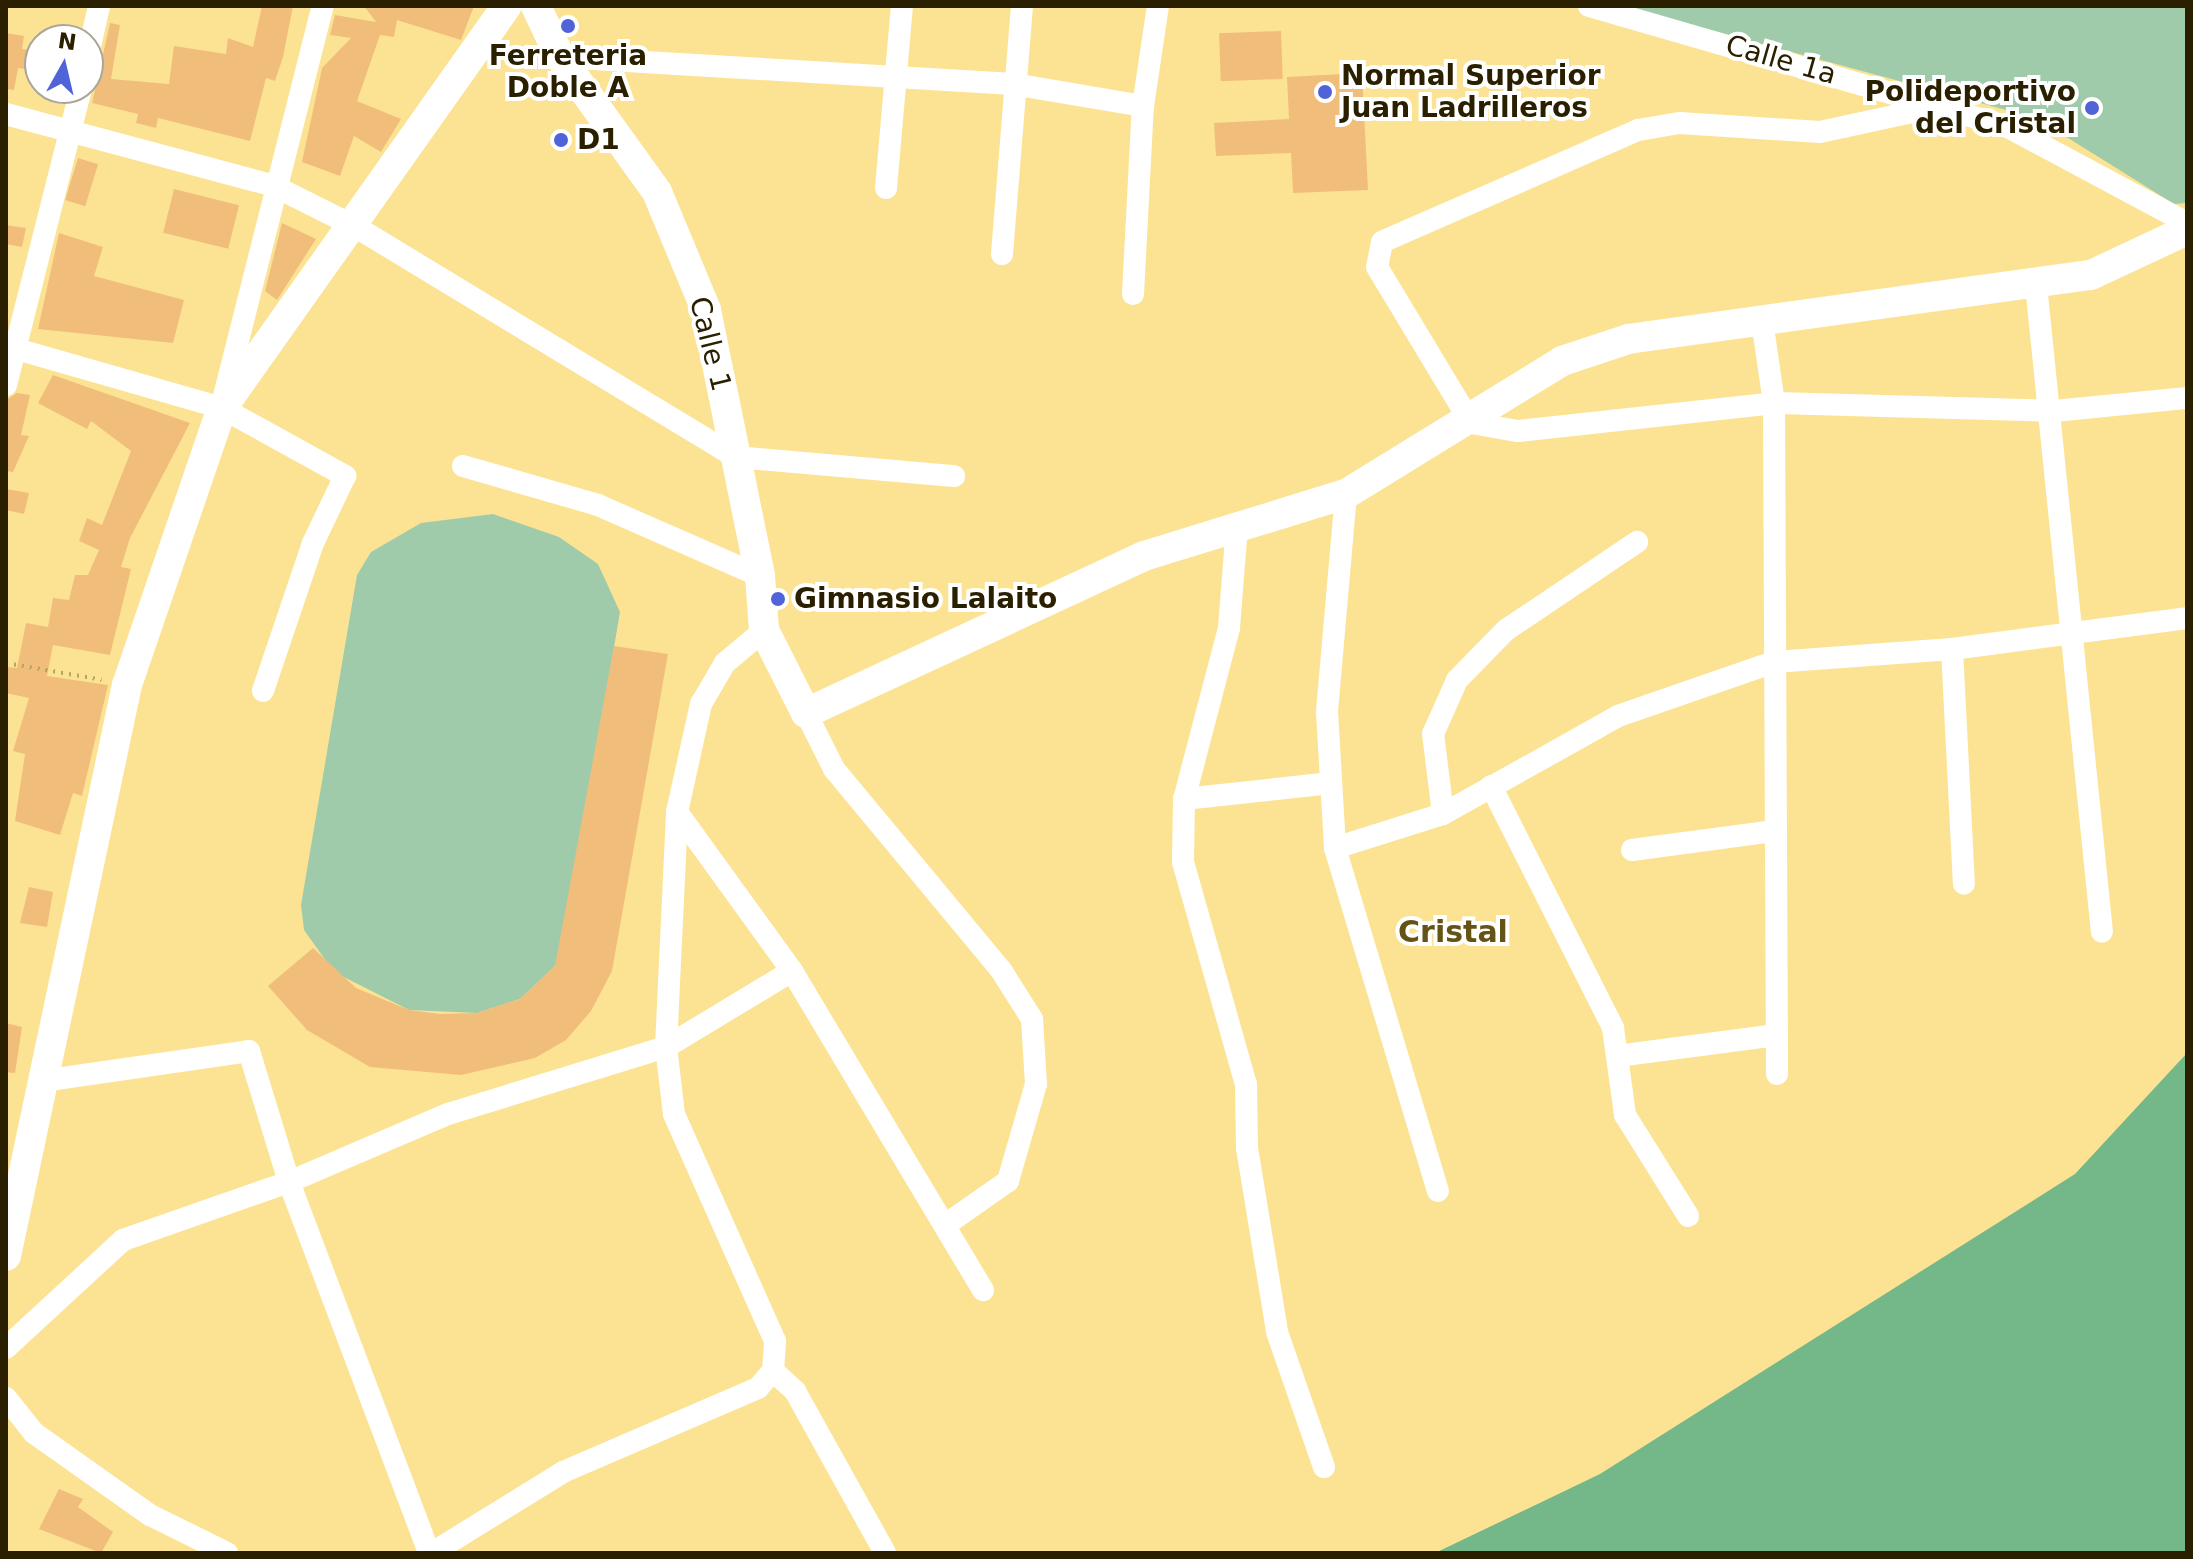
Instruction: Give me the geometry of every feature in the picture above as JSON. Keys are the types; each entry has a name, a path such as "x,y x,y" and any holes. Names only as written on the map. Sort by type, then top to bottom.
{"main road":[{"path":"6,1256 127,685 222,408 356,227 507,6"},
{"name":"Calle 1","path":"536,6 560,57 657,192 706,310 760,576 764,630 806,713"},
{"path":"806,713 1144,556 1346,494 1471,423 1562,361 1628,339 2036,285 2137,260 2187,230"}],"street":[{"path":"222,408 274,186 323,6"},
{"path":"886,188 902,6"},
{"path":"1002,254 1013,84 1022,6"},
{"path":"1133,294 1143,106 1158,6"},
{"name":"Calle 1a","path":"1589,6 1940,106 2087,163 2187,223"},
{"path":"560,57 1013,84 1143,106"},
{"path":"6,385 11,346 77,104"},
{"path":"1940,106 1820,132 1679,123 1638,130 1382,242 1377,267 1471,423 1518,431 1774,403 2054,411 2187,398"},
{"path":"6,114 72,129 274,186 356,227 736,457 954,476"},
{"path":"2036,285 2054,411 2102,932"},
{"path":"1762,320 1774,403 1777,1074"},
{"path":"11,346 222,408 345,476 313,543 263,691"},
{"path":"463,466 598,505 760,576"},
{"path":"1346,494 1327,712 1335,848 1438,1191"},
{"path":"1237,526 1229,628 1184,799 1183,862 1246,1084 1247,1148 1277,1332 1324,1467"},
{"path":"1443,814 1433,734 1457,680 1506,630 1637,542"},
{"path":"1335,848 1443,814 1618,716 1774,662 1952,649 2074,629 2187,618"},
{"path":"42,1081 249,1051 289,1182 430,1553 563,1472 758,1388 773,1371 775,1341 674,1114 666,1047 677,812 701,704 725,663 764,630"},
{"path":"1952,649 1964,884"},
{"path":"806,713 834,769 1001,970 1032,1019 1036,1084 1008,1181 948,1223"},
{"path":"1184,799 1331,783"},
{"path":"1491,786 1593,982 1617,1056 1625,1115 1688,1216"},
{"path":"677,812 792,971 948,1223 983,1290"},
{"path":"1632,850 1775,831"},
{"path":"6,1348 123,1240 289,1182 448,1114 666,1047 792,971"},
{"path":"1617,1056 1777,1035"},
{"path":"773,1371 795,1391 885,1553"},
{"path":"6,1398 34,1433 150,1515 227,1553"}],"path":[{"path":"6,663 127,685"}],"green space":[{"name":"Polideportivo del Cristal","path":"1621,6 2187,6 2187,203 2174,204 2036,118"},
{"path":"493,514 559,537 598,564 620,612 564,943 555,966 520,999 477,1013 409,1010 334,972 304,930 301,905 357,575 371,552 421,523"},
{"path":"2187,1053 2187,1553 1435,1553 1600,1474 2075,1174"}],"building":[{"path":"262,6 293,6 283,57 275,81 266,78 250,141 158,118 156,128 136,123 138,114 96,104 104,104 104,50 110,23 120,25 111,79 169,84 174,46 226,54 228,38 253,47"},
{"path":"364,6 474,6 461,40 397,20 394,37 380,35 357,101 401,119 381,152 354,136 340,176 302,162 322,68 351,38 330,35 335,15 376,22"},
{"path":"1281,31 1283,79 1221,81 1219,33"},
{"path":"6,33 24,36 24,69 18,68 14,90 6,89"},
{"path":"1362,73 1368,190 1293,193 1291,153 1216,156 1214,123 1289,119 1287,77"},
{"path":"78,158 98,164 85,206 65,200"},
{"path":"174,189 239,205 228,249 163,233"},
{"path":"282,223 316,239 277,300 265,291"},
{"path":"6,225 26,228 22,247 6,244"},
{"path":"59,233 103,247 94,276 184,300 173,343 38,329"},
{"path":"53,375 190,423 130,538 121,567 131,569 110,655 53,645 47,676 108,685 82,796 73,793 60,835 15,821 25,754 13,751 29,698 6,693 6,667 17,668 26,623 48,627 53,598 69,600 75,575 88,575 99,550 79,541 87,518 102,525 131,451 91,421 87,429 38,403"},
{"path":"17,393 30,395 21,435 29,436 13,472 6,471 6,400"},
{"path":"6,489 29,493 24,514 6,510"},
{"path":"614,646 668,654 612,971 591,1011 566,1040 535,1058 461,1075 370,1067 307,1030 268,986 313,948 356,988 409,1010 440,1014 477,1013 520,999 555,966"},
{"path":"29,887 53,892 47,927 20,923"},
{"path":"6,1023 22,1027 15,1073 6,1072"},
{"path":"59,1489 83,1499 78,1507 113,1532 101,1553 39,1529"}],"place":[{"name":"Ferreteria Doble A","path":"568,26"},
{"name":"Normal Superior Juan Ladrilleros","path":"1325,92"},
{"name":"Polideportivo del Cristal","path":"2092,108"},
{"name":"D1","path":"561,140"},
{"name":"Gimnasio Lalaito","path":"778,599"}],"district":[{"name":"Cristal","path":"1453,932"}]}
